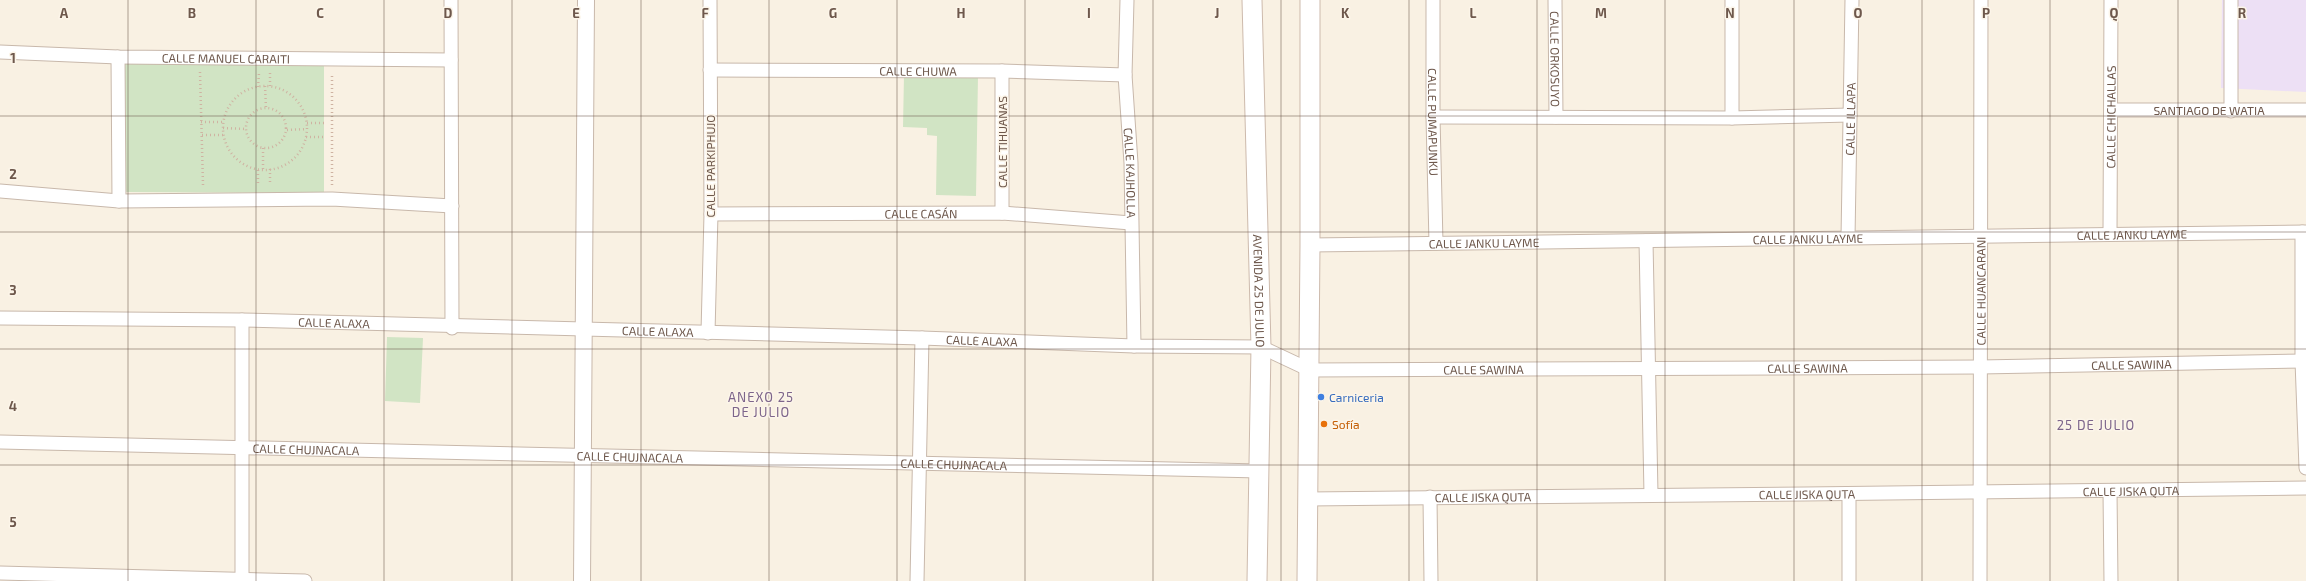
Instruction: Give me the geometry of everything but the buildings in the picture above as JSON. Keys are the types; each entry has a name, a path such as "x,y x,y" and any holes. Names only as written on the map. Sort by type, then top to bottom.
{"main road":[{"name":"AVENIDA 25 DE JULIO","path":"1252,0 1261,347 1257,581"},
{"path":"1307,581 1310,370 1310,0"}],"street":[{"path":"451,0 452,328"},
{"path":"582,581 586,0"},
{"name":"CALLE PARKIPHUJO","path":"708,333 711,214 710,0"},
{"name":"CALLE KAJHOLLA","path":"1127,0 1126,75 1131,163 1134,346"},
{"name":"CALLE PUMAPUNKU","path":"1433,0 1433,117 1436,243"},
{"name":"CALLE ORKOSUYO","path":"1555,0 1556,117"},
{"path":"1732,0 1732,118"},
{"name":"CALLE ILLAPA","path":"1848,238 1852,0"},
{"name":"CALLE HUANCARANI","path":"1980,581 1981,0"},
{"name":"CALLE CHICHALLAS","path":"2110,234 2112,110 2111,0"},
{"path":"2231,111 2232,0"},
{"name":"CALLE MANUEL CARAITI","path":"0,52 118,57 451,60"},
{"path":"118,57 119,201"},
{"name":"CALLE CHUWA","path":"710,70 1002,71 1126,75"},
{"name":"CALLE TIHUANAS","path":"1002,71 1002,213"},
{"name":"SANTIAGO DE WATIA","path":"2112,110 2306,110"},
{"path":"1433,117 1732,118 1850,115"},
{"path":"0,191 119,201 204,202 332,199 452,206"},
{"name":"CALLE CASÁN","path":"711,214 1002,213 1131,223"},
{"path":"2304,232 2306,468"},
{"name":"CALLE JANKU LAYME","path":"1310,245 2304,232"},
{"path":"1646,241 1651,494"},
{"name":"CALLE ALAXA","path":"0,318 242,320 452,328 922,338 1134,346 1261,347 1310,370"},
{"path":"242,320 242,579"},
{"path":"917,581 922,338"},
{"name":"CALLE SAWINA","path":"1310,370 1980,367 2304,361"},
{"name":"CALLE CHUJNACALA","path":"0,442 920,465 1260,471"},
{"name":"CALLE JISKA QUTA","path":"1308,499 1651,494 1849,495 2306,488"},
{"path":"2110,491 2111,581"},
{"path":"1849,495 1849,581"},
{"path":"1430,497 1430,581"},
{"path":"0,573 305,581"}],"path":[{"path":"201,58 201,122 204,202"},
{"path":"332,58 332,199"},
{"path":"258,86 259,71"},
{"path":"270,71 270,86"},
{"path":"258,86 265,86 270,86 290,94 300,103 307,123 307,129 305,143 297,155 286,165 258,170 244,165 233,155 226,143 223,128 231,103 240,94 258,86"},
{"path":"265,86 266,108"},
{"path":"266,108 273,109 283,117 287,130 285,136 276,146 263,148 251,142 246,129 247,123 254,112 266,108"},
{"path":"201,122 224,122"},
{"path":"307,123 324,123"},
{"path":"223,128 246,129"},
{"path":"287,130 307,129"},
{"path":"202,135 224,135"},
{"path":"306,137 324,137"},
{"path":"263,148 263,170"},
{"path":"270,169 270,193"},
{"path":"258,170 259,192"}],"shaded area":[{"path":"2222,0 2306,0 2306,92 2221,88"}],"green space":[{"path":"125,63 324,64 324,193 125,192"},
{"path":"904,75 978,76 976,196 936,195 937,136 927,135 927,128 903,127"},
{"path":"387,337 423,338 420,403 385,401"}],"place":[{"name":"Carniceria","path":"1321,397"},
{"name":"Sofía","path":"1324,424"}],"district":[{"name":"ANEXO 25 DE JULIO","path":"761,404"},
{"name":"25 DE JULIO","path":"2096,425"}]}
